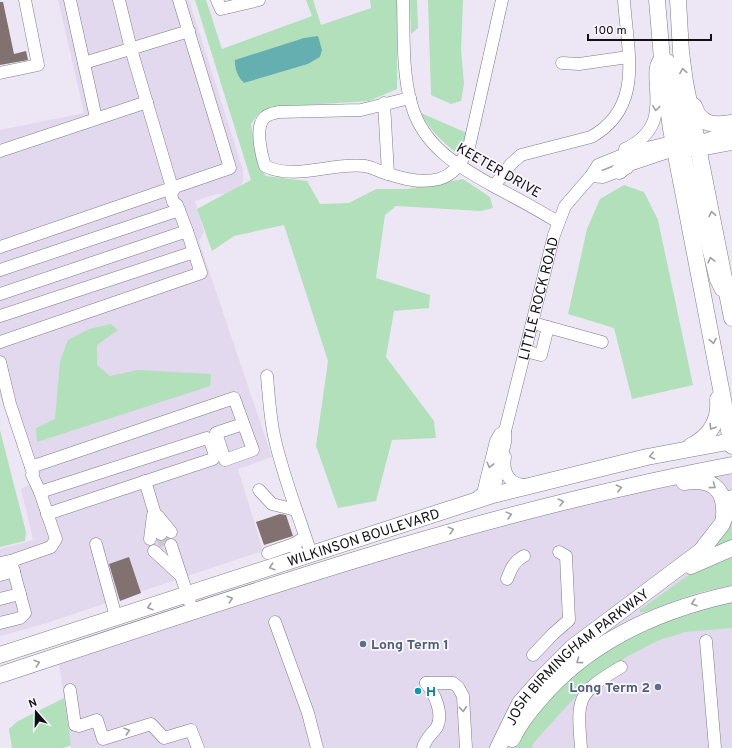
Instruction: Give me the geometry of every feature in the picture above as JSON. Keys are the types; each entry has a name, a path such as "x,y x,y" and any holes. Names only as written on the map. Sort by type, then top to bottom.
{"main road":[{"path":"657,0 662,57 727,294 732,318"},
{"path":"678,0 681,52 688,95 686,146 720,376 732,443"},
{"path":"688,95 693,101 698,116 706,123 717,125 732,123"},
{"path":"613,166 732,133"},
{"path":"679,451 701,440 714,425 718,409 717,382 720,376"},
{"name":"WILKINSON BOULEVARD","path":"0,655 187,595 301,552 472,501 532,484 679,451 732,443"},
{"name":"WILKINSON BOULEVARD","path":"0,675 193,611 452,530 648,482 732,465"},
{"path":"648,482 659,485 696,481 710,483 719,491 722,497 724,510 723,522"},
{"path":"290,580 299,569 310,564 480,509 487,505 493,495"},
{"path":"668,577 706,546 723,522 732,498"},
{"path":"668,577 732,548"},
{"name":"JOSH BIRMINGHAM PARKWAY","path":"498,748 520,703 542,678 573,647 668,577"},
{"name":"JOSH BIRMINGHAM PARKWAY","path":"507,748 530,710 549,687 571,667 595,649 620,634 667,612 704,600 732,594"},
{"path":"0,682 16,670"}],"street":[{"path":"0,73 38,65 24,0"},
{"path":"70,0 96,118"},
{"path":"0,342 201,273 178,207 173,202 171,194 173,189 131,49 119,0"},
{"path":"0,247 173,189 230,168 179,0"},
{"path":"217,0 221,9 259,0"},
{"name":"KEETER DRIVE","path":"403,0 406,77 415,115 428,139 440,152 460,166 558,222"},
{"path":"410,98 384,103 361,110 279,112 270,114 264,118 259,127 262,158 265,166 274,170 300,172 329,167 366,166 403,180 427,181 444,177 460,166 469,147 502,0"},
{"path":"494,186 511,164 521,155 591,137 615,118 627,94 629,78 624,0"},
{"path":"84,63 189,30"},
{"path":"562,63 579,64 628,57"},
{"name":"LITTLE ROCK ROAD","path":"493,495 525,351 558,222 568,201 592,176 603,177 613,166 616,154 637,142 651,127 657,104 655,69 657,62 662,57"},
{"path":"0,151 147,102"},
{"path":"384,103 388,174"},
{"path":"686,146 732,128"},
{"path":"686,146 732,144"},
{"path":"0,270 178,207"},
{"path":"0,294 187,231"},
{"path":"0,316 194,252"},
{"path":"533,323 602,342"},
{"path":"525,351 541,355 548,327"},
{"path":"0,362 10,404 56,538 51,547 9,565 0,574"},
{"path":"267,376 275,440 296,510 306,537 301,552"},
{"path":"35,479 234,398 243,424"},
{"name":"LITTLE ROCK ROAD","path":"472,501 483,493 496,441 500,434 505,437"},
{"path":"505,437 506,449 504,468 507,476 519,484 532,484"},
{"path":"35,479 207,438 210,441 215,455 213,459 47,514"},
{"path":"145,481 161,535 154,510"},
{"path":"259,490 272,504 296,510"},
{"path":"301,552 306,537"},
{"path":"96,544 116,618"},
{"path":"165,547 180,574 193,611"},
{"path":"268,553 301,552"},
{"path":"532,655 552,634 570,620 566,556 559,552"},
{"path":"507,579 511,568 517,559 524,556"},
{"path":"0,623 20,618 25,613 20,594 9,565"},
{"path":"0,599 20,594"},
{"path":"275,622 308,713 317,748"},
{"path":"706,641 715,748"},
{"path":"581,748 578,712 582,698 591,688 621,667"},
{"path":"423,748 425,742 439,721 437,702 426,683 453,683 461,692 466,748"},
{"path":"70,690 75,725 79,726 97,720 103,739 151,724 164,738 191,730 198,748"}],"shaded area":[{"path":"58,0 189,0 243,170 243,182 239,187 226,194 217,194 195,201 204,232 199,241 272,457 238,469 263,551 44,624 0,636 0,549 33,540 21,489 30,484 0,395 0,130 84,113"},
{"path":"195,0 206,0 222,49 312,16 306,0 313,0 321,25 371,8 370,0 397,0 397,89 369,101 274,107 260,112 251,124 258,165 266,176 307,181 320,204 349,203 376,189 407,189 463,179 490,197 493,208 481,211 396,206 385,215 376,278 430,295 429,308 394,311 386,357 434,421 436,438 392,440 376,501 338,508 316,446 328,361 284,225 234,236 212,251 197,209 251,180","holes":["320,57 308,64 244,83 241,81"]},
{"path":"410,0 417,0 418,28 411,34"},
{"path":"428,0 463,0 461,50 464,84 461,101 451,104 431,95"},
{"path":"318,36 322,50 320,57 308,64 244,83 238,75 235,60 304,38"},
{"path":"421,113 467,133 459,155 438,136 429,126"},
{"path":"624,185 644,192 658,220 693,385 632,399 614,328 568,314 587,229 600,199"},
{"path":"111,324 118,330 97,345 97,365 110,376 138,370 211,374 210,386 37,442 36,428 55,419 60,361 68,340 89,329"},
{"path":"0,430 26,532 25,541 0,547"},
{"path":"732,474 732,748 71,748 59,663 323,575 607,495"},
{"path":"732,518 732,543 715,547 715,545"},
{"path":"732,552 732,585 697,593 645,612 640,612 640,609 697,569"},
{"path":"732,599 732,628 685,632 657,641 628,656 587,684 536,740 531,748 513,748 533,714 582,665 640,630"},
{"path":"64,698 71,745 63,748 12,748 9,729 18,721"}],"building":[{"path":"0,2 3,2 14,54 26,51 28,60 0,65"},
{"path":"280,514 286,515 293,536 264,545 256,522"},
{"path":"129,557 141,593 120,601 109,564"}],"tunnel":[{"path":"161,534 166,547"}],"place":[{"name":"Long Term 1","path":"363,644"},
{"name":"Long Term 2","path":"658,687"},
{"name":"H","path":"418,691"}]}
